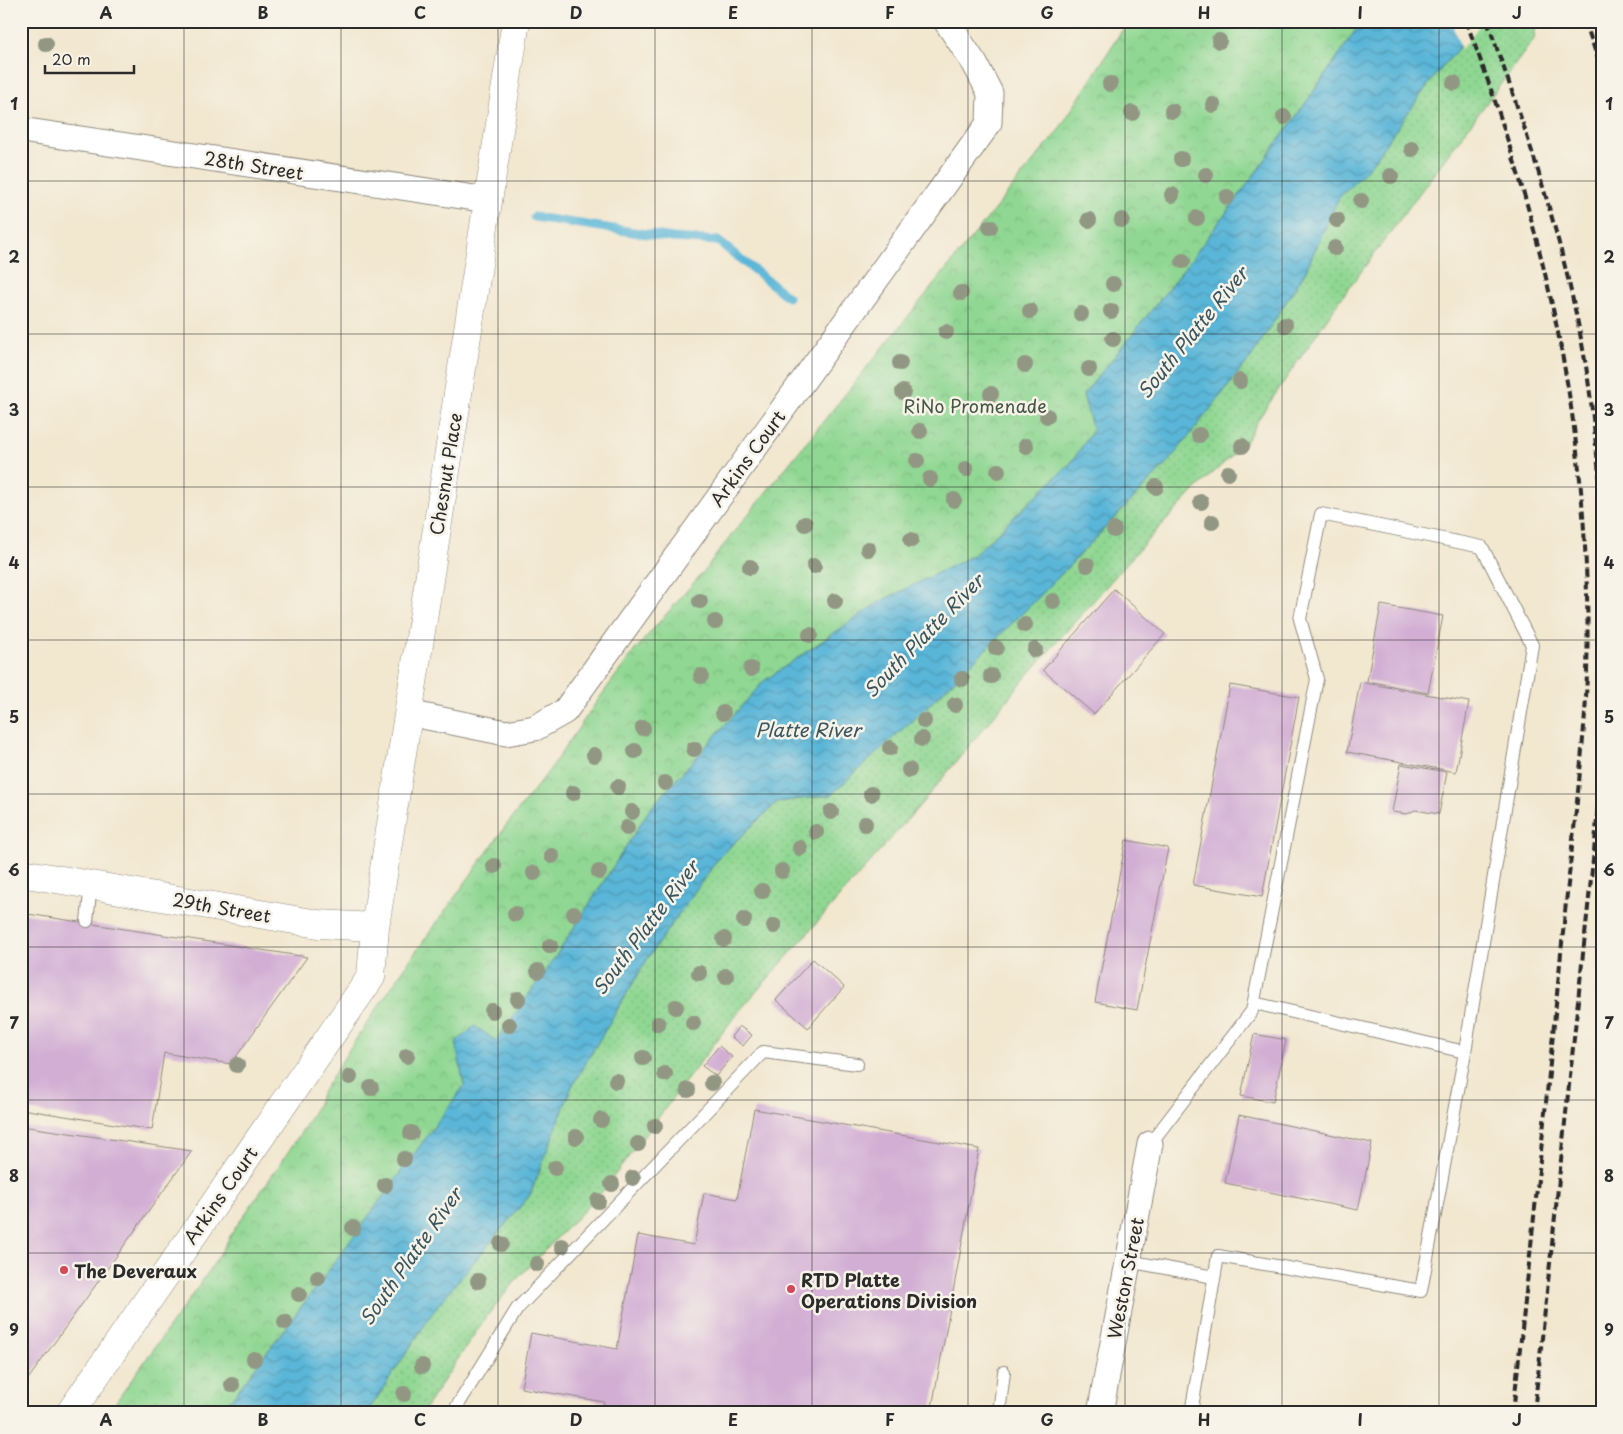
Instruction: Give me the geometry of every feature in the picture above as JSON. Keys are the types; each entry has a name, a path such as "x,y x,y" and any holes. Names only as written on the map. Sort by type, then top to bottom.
{"street":[{"name":"Chesnut Place","path":"375,927 516,21"},
{"name":"Arkins Court","path":"408,713 506,733 535,728 565,711 989,123 990,93 975,64 946,21"},
{"name":"28th Street","path":"21,130 488,200"},
{"name":"29th Street","path":"21,873 318,924 375,927"},
{"name":"Arkins Court","path":"70,1413 371,977 375,927"},
{"name":"Weston Street","path":"1100,1413 1150,1144"}],"lane":[{"path":"1150,1144 1252,1011 1317,679 1300,620 1321,514 1482,547 1532,644 1464,1052 1421,1291 1218,1256 1190,1413"},
{"path":"87,921 91,885"},
{"path":"1254,1003 1464,1052"},
{"path":"453,1413 517,1309 764,1052 857,1064"},
{"path":"1128,1260 1214,1277"},
{"path":"999,1413 1004,1372"}],"green space":[{"name":"RiNo Promenade","path":"1128,21 1362,21 1296,117 1227,212 1083,395 1093,430 1071,463 974,555 879,602 764,681 650,809 558,953 496,1041 457,1042 464,1086 221,1413 108,1413 209,1271 235,1228 306,1125 319,1102 320,1096 354,1042 410,960 505,827 548,772 598,700 635,650 705,570 1058,131"},
{"path":"1481,21 1537,21 1534,39 1337,304 1261,415 1245,443 1197,488 1142,546 1026,677 922,803 735,1016 602,1192 518,1278 486,1317 422,1413 367,1413 437,1306 530,1195 572,1086 649,956 720,856 778,802 831,795 1045,591 1170,460 1251,357 1305,272 1338,199 1369,167 1430,82"}],"water":[{"name":"Platte River","path":"1362,21 1481,21 1430,82 1369,167 1338,199 1305,272 1251,357 1170,460 1045,591 932,702 831,795 777,802 720,856 649,956 572,1086 530,1195 437,1306 367,1413 221,1413 464,1086 456,1042 475,1026 496,1041 558,953 650,809 764,681 879,602 974,555 1071,463 1093,430 1083,395 1227,212 1296,117"}],"pier":[{"path":"1451,21 1483,21 1461,49"}],"building":[{"path":"1114,589 1165,634 1094,714 1043,670"},
{"path":"1381,605 1443,616 1428,693 1367,681"},
{"path":"1360,682 1469,702 1456,772 1347,752"},
{"path":"1230,685 1299,697 1262,897 1193,885"},
{"path":"1401,764 1447,772 1439,814 1415,810 1407,814 1392,812"},
{"path":"1126,840 1168,848 1137,1010 1095,1002"},
{"path":"21,913 307,957 231,1064 164,1053 152,1130 21,1109"},
{"path":"813,959 844,987 808,1028 776,1000"},
{"path":"739,1026 752,1035 743,1046 731,1037"},
{"path":"1254,1034 1286,1040 1273,1102 1241,1096"},
{"path":"719,1046 732,1057 716,1076 702,1066"},
{"name":"RTD Platte Operations Division","path":"754,1109 979,1149 931,1413 602,1413 604,1402 521,1388 531,1333 617,1349 638,1235 694,1245 704,1193 737,1199"},
{"path":"1239,1115 1372,1143 1358,1210 1225,1183"},
{"name":"The Deveraux","path":"21,1126 192,1151 21,1389"}],"waterway":[{"path":"534,217 673,238 718,241 788,297"}],"railway":[{"path":"1466,21 1497,106 1521,183 1547,280 1567,380 1580,480 1588,622 1583,739 1513,1413"},
{"path":"1487,21 1531,149 1568,278 1586,366 1602,502"},
{"path":"1585,21 1602,71"},
{"path":"1534,1413 1596,832 1602,746"}],"place":[{"name":"The Deveraux","path":"64,1270"},
{"name":"RTD Platte Operations Division","path":"791,1289"}],"water label":[{"name":"South Platte River","path":"1192,332"},
{"name":"South Platte River","path":"923,635"},
{"name":"South Platte River","path":"645,927"},
{"name":"South Platte River","path":"410,1256"}]}
